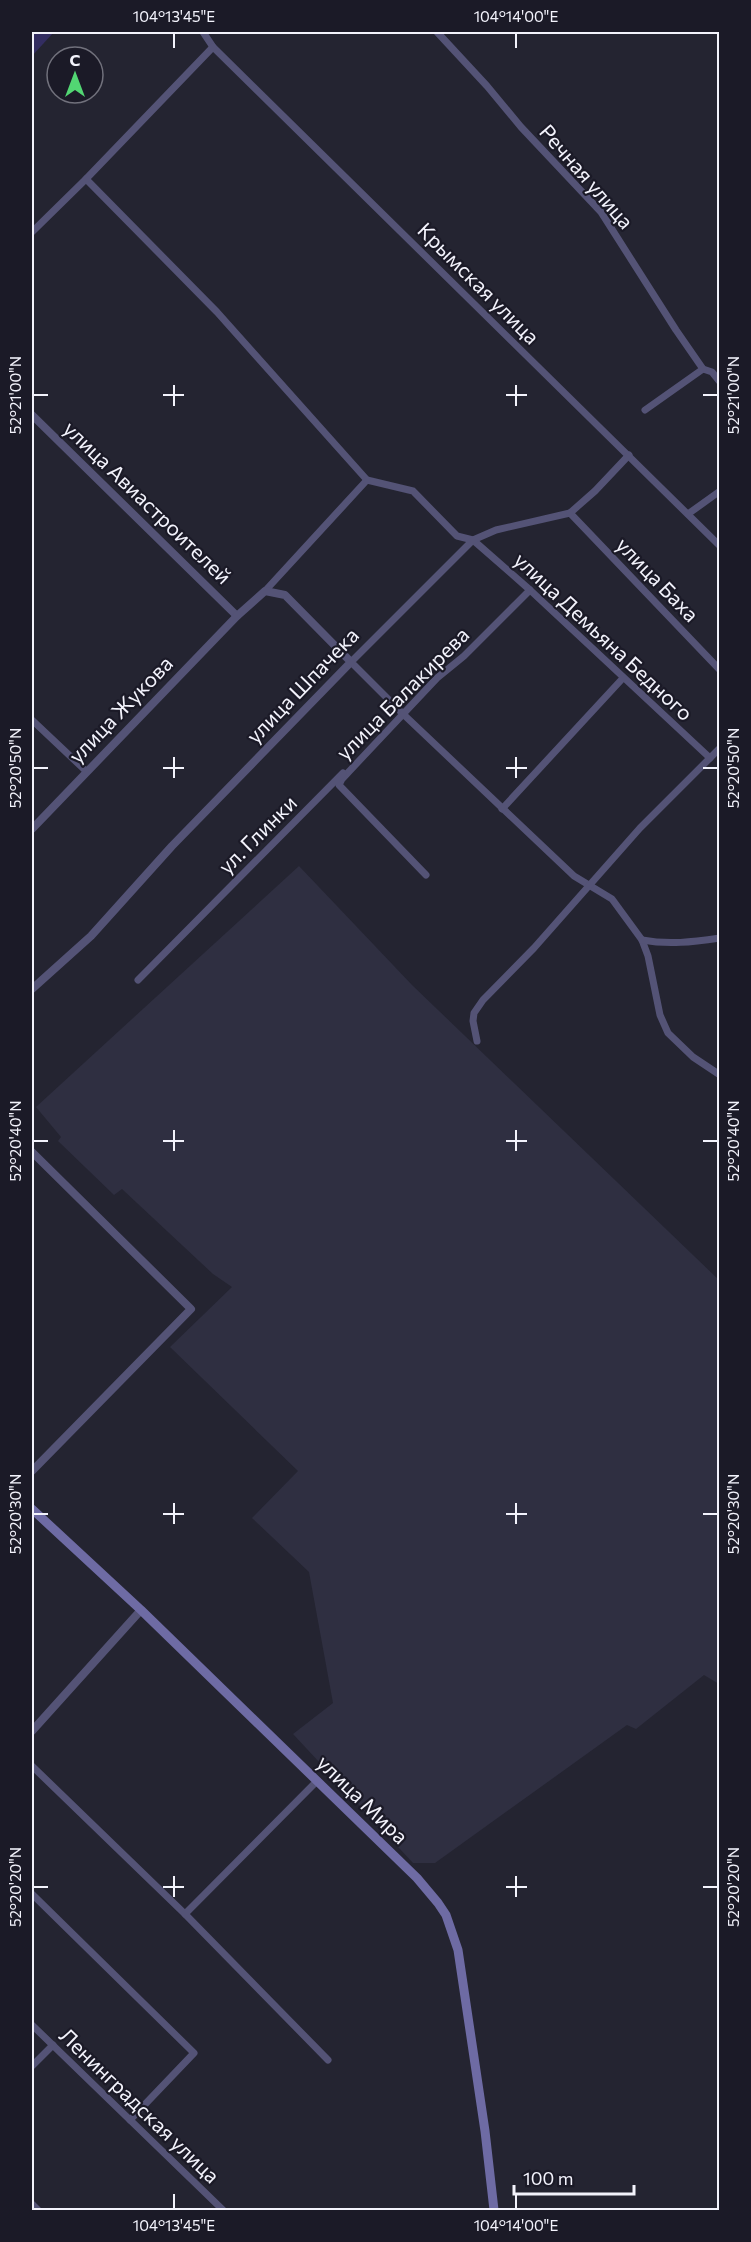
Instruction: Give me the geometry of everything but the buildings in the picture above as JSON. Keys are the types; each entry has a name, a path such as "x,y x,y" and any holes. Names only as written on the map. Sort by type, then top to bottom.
{"main road":[{"name":"улица Мира","path":"32,1509 141,1610 317,1781 429,1892 446,1915 462,1970 494,2211"}],"street":[{"name":"Крымская улица","path":"203,32 213,47 720,546"},
{"name":"Речная улица","path":"437,32 521,127 601,212 703,369 712,372 720,382"},
{"path":"32,232 213,47"},
{"path":"86,179 217,312 367,480 265,591"},
{"path":"645,410 703,369"},
{"name":"улица Авиастроителей","path":"32,415 237,616"},
{"name":"улица Шпачека","path":"32,988 91,936 172,846 473,540 496,530 570,513 595,491 629,455"},
{"name":"улица Демьяна Бедного","path":"367,480 413,490 457,536 473,540 530,590 710,758"},
{"path":"688,514 720,491"},
{"name":"улица Баха","path":"570,513 720,670"},
{"name":"улица Балакирева","path":"426,875 339,785 402,713 437,678 464,656 530,590"},
{"path":"265,591 285,595 402,713 574,876 612,899 642,940 648,956 660,1015 668,1033 693,1057 720,1075"},
{"name":"улица Жукова","path":"32,829 237,616 265,591"},
{"path":"502,808 623,678"},
{"name":"ул. Глинки","path":"138,980 402,713"},
{"path":"32,720 86,771"},
{"path":"477,1041 472,1021 474,1012 483,1000 534,948 646,822 720,748"},
{"path":"642,940 682,944 720,938"},
{"path":"32,1152 192,1309 32,1471"},
{"path":"32,1731 141,1610"},
{"path":"32,1766 185,1914 328,2060"},
{"path":"185,1914 317,1781"},
{"path":"32,1894 194,2053 130,2120"},
{"name":"Ленинградская улица","path":"32,2025 223,2211"},
{"path":"32,2066 53,2046"},
{"path":"32,2204 38,2211"}],"shaded area":[{"path":"32,32 54,32 32,56"},
{"path":"299,866 412,985 719,1280 719,1684 704,1675 636,1729 627,1725 435,1863 413,1863 293,1734 333,1703 309,1572 252,1518 298,1471 170,1347 232,1287 213,1274 122,1189 114,1195 58,1141 61,1137 36,1107"}]}
